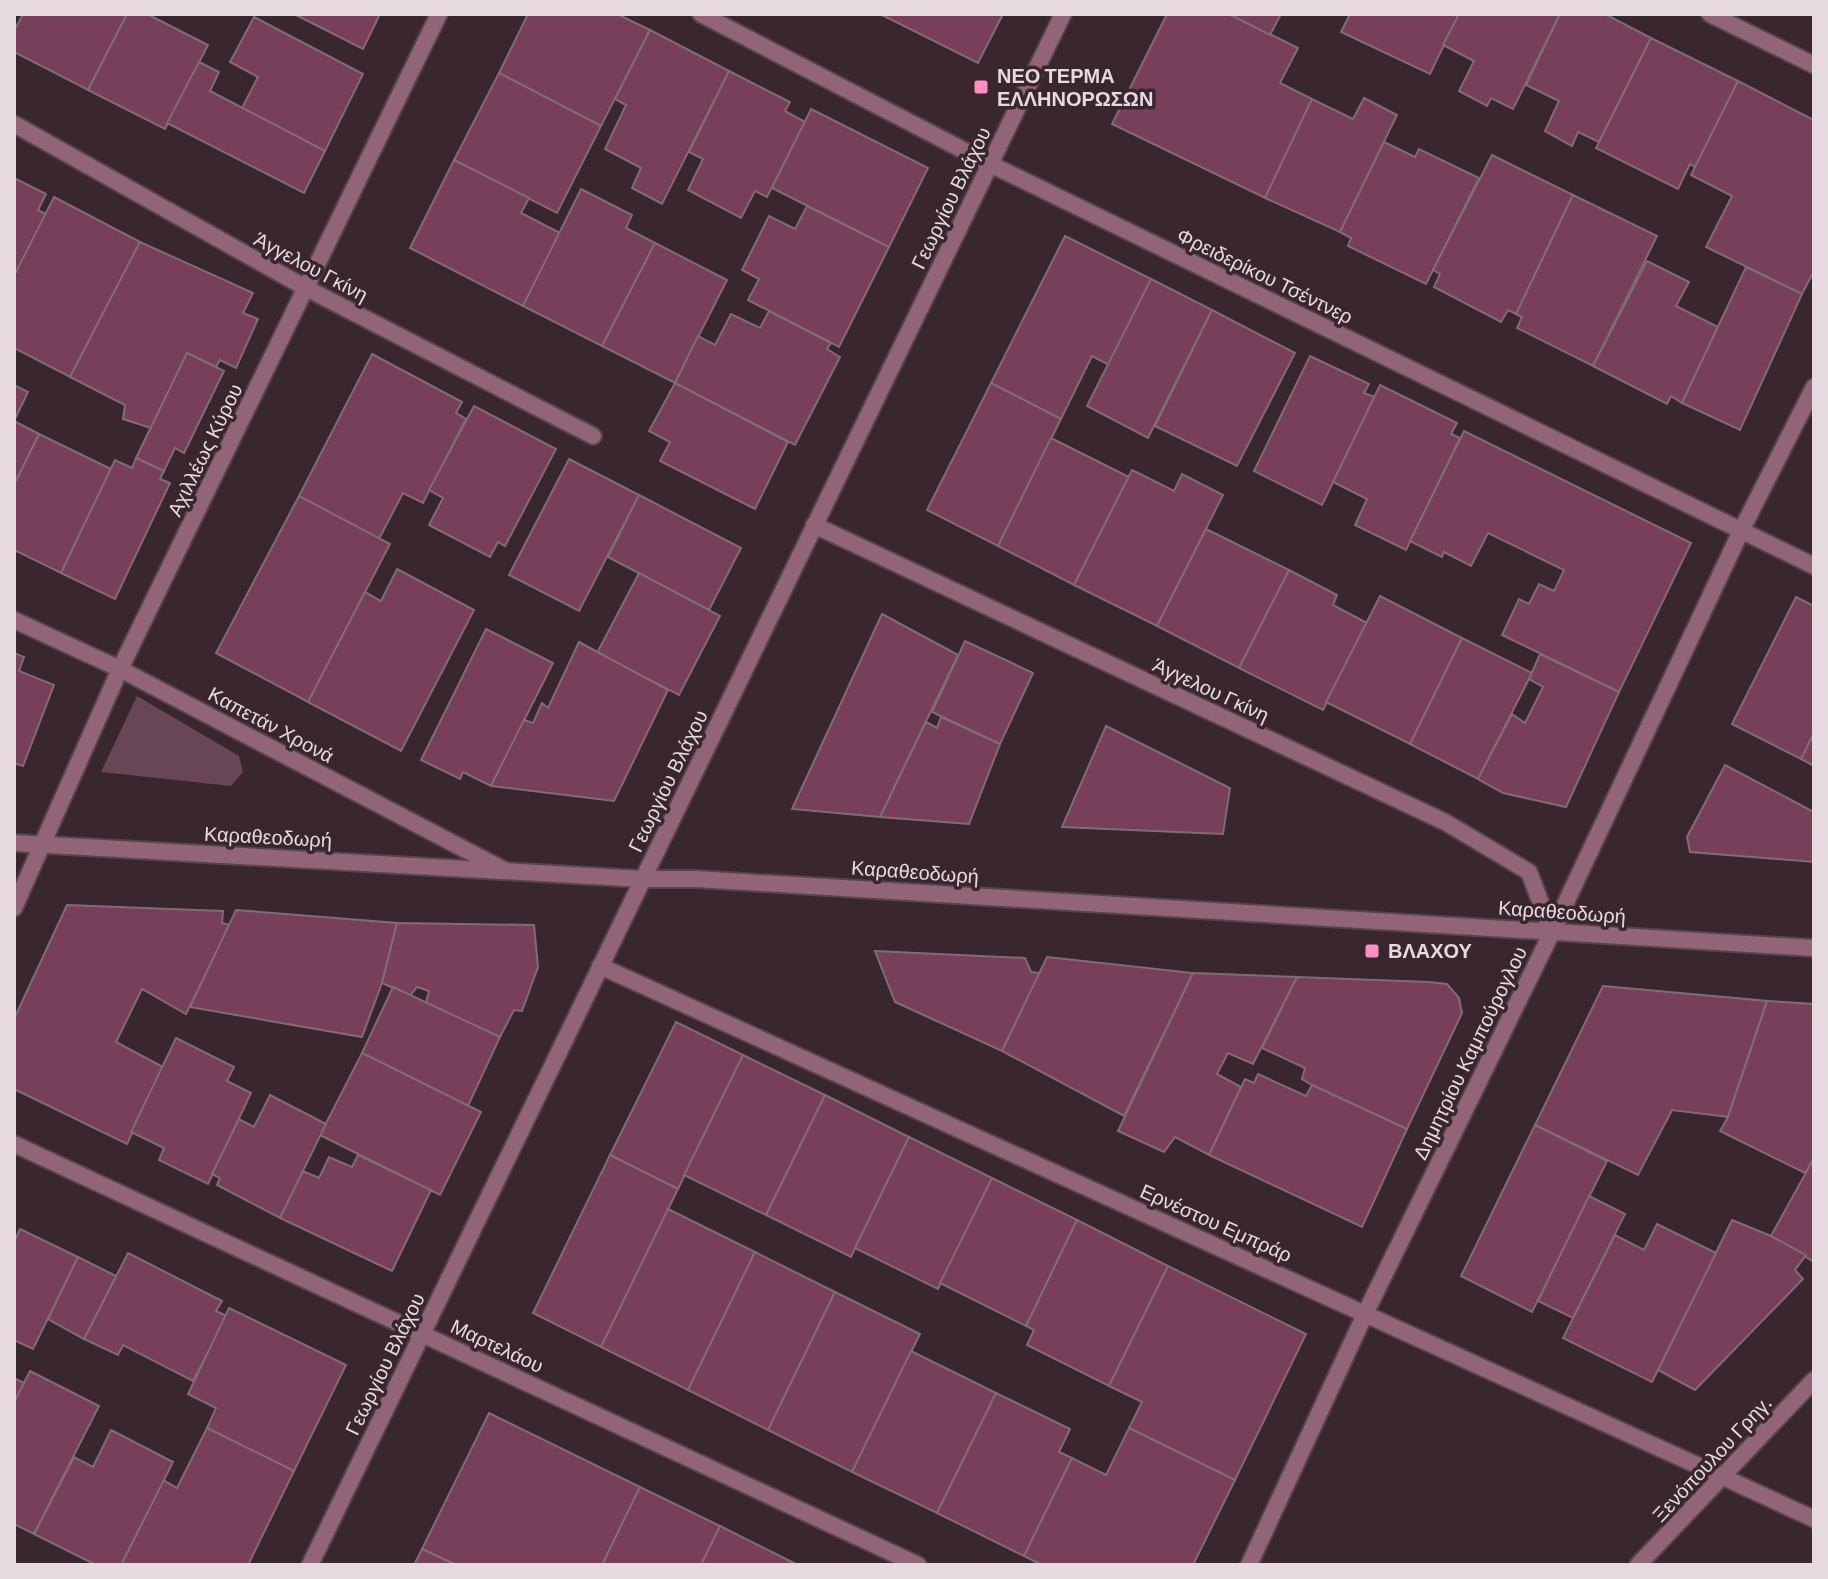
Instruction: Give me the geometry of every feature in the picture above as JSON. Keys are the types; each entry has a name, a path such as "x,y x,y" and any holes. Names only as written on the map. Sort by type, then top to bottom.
{"street":[{"name":"Αχιλλέως Κύρου","path":"14,908 120,669 439,14"},
{"name":"Φρειδερίκου Τσέντνερ","path":"701,14 990,164 1814,566"},
{"name":"Γεωργίου Βλάχου","path":"310,1565 1063,14"},
{"path":"1710,14 1814,65"},
{"name":"Άγγελου Γκίνη","path":"14,124 306,288 593,436"},
{"name":"Δημητρίου Καμπούρογλου","path":"1249,1565 1366,1312 1552,932 1741,531 1814,387"},
{"name":"Άγγελου Γκίνη","path":"814,525 1445,822 1529,872 1552,932"},
{"name":"Καπετάν Χρονά","path":"14,620 120,669 506,871"},
{"name":"Καραθεοδωρή","path":"14,843 642,879 696,879 1814,948"},
{"name":"Ερνέστου Εμπράρ","path":"600,966 1366,1312 1814,1519"},
{"name":"Μαρτελάου","path":"14,1144 918,1565"},
{"name":"Ξενόπουλου Γρηγ.","path":"1638,1565 1814,1380"}],"shaded area":[{"path":"137,696 239,756 243,772 231,786 101,772"}],"building":[{"path":"23,14 127,14 88,90 14,52 14,31"},
{"path":"127,14 147,14 208,45 165,129 88,90"},
{"path":"294,14 380,14 363,49"},
{"path":"528,14 617,14 650,30 601,126 499,73"},
{"path":"880,14 1003,14 978,63"},
{"path":"1167,14 1229,14 1298,48 1280,83 1312,99 1265,198 1112,124"},
{"path":"1229,14 1281,14 1270,35"},
{"path":"1350,14 1459,14 1430,74 1341,32"},
{"path":"1459,14 1560,14 1513,109 1491,98 1487,106 1459,91 1474,61 1443,45"},
{"path":"1560,14 1605,14 1651,38 1599,142 1578,132 1572,146 1545,131 1559,101 1526,85"},
{"path":"254,17 363,74 325,151 242,108 258,77 230,62"},
{"path":"650,30 729,71 662,204 632,188 641,168 605,149 626,105 615,99"},
{"path":"1651,38 1738,81 1695,167 1690,164 1678,189 1596,148"},
{"path":"199,62 219,72 210,91 325,151 304,193 167,123"},
{"path":"729,71 790,102 785,111 805,122 767,197 755,191 741,218 688,190 703,159 689,152"},
{"path":"499,73 601,126 557,213 454,160"},
{"path":"1738,81 1814,120 1814,271 1802,294 1706,247 1732,196 1691,175"},
{"path":"1364,98 1397,115 1340,232 1265,198 1312,99 1353,119"},
{"path":"811,109 928,168 889,247 772,188"},
{"path":"1384,142 1415,157 1419,149 1479,178 1426,284 1348,246 1351,238 1340,232"},
{"path":"1492,155 1573,195 1516,314 1508,310 1501,322 1434,287 1440,274 1433,270"},
{"path":"454,160 529,198 521,213 560,233 523,306 410,248"},
{"path":"14,178 46,194 38,210 46,214 14,276"},
{"path":"581,189 632,215 626,228 655,243 602,346 523,306"},
{"path":"1573,195 1657,236 1593,366 1517,328 1522,317 1516,314"},
{"path":"54,197 140,242 70,377 14,348 14,276"},
{"path":"807,206 889,247 839,347 748,300 759,279 742,270 769,216 795,229"},
{"path":"1065,236 1151,279 1109,365 1092,356 1061,419 991,383"},
{"path":"140,242 253,293 243,313 258,319 236,368 220,360 216,367 187,353 151,428 123,419 125,405 70,377"},
{"path":"655,243 727,280 675,383 602,346"},
{"path":"1647,261 1689,282 1676,306 1718,327 1682,403 1671,396 1667,404 1593,366"},
{"path":"1746,267 1802,294 1740,430 1682,403"},
{"path":"1151,279 1212,310 1148,438 1087,406"},
{"path":"1212,310 1295,353 1237,466 1155,426"},
{"path":"769,311 831,343 827,349 840,357 795,445 675,383 698,336 715,345 731,314 760,328"},
{"path":"187,353 224,371 184,453 175,448 164,471 136,458"},
{"path":"372,354 462,402 456,413 466,419 423,503 403,493 379,539 299,496"},
{"path":"1310,356 1369,384 1364,393 1375,397 1322,505 1254,471"},
{"path":"675,383 788,442 755,509 660,461 670,442 649,431"},
{"path":"991,383 1061,419 998,546 927,510"},
{"path":"14,385 28,392 14,421"},
{"path":"1380,385 1457,423 1451,434 1460,438 1406,550 1355,525 1367,499 1333,482"},
{"path":"474,406 556,449 505,546 498,542 490,557 429,525 443,498 429,490"},
{"path":"14,421 39,434 14,485"},
{"path":"1464,431 1691,543 1619,692 1502,635 1519,599 1529,604 1539,584 1554,591 1564,570 1488,533 1471,566 1444,552 1442,557 1410,541"},
{"path":"39,434 111,469 61,573 14,550 14,485"},
{"path":"1051,438 1129,477 1074,585 998,546"},
{"path":"136,458 164,471 160,479 170,483 115,599 61,573 115,460 132,468"},
{"path":"569,459 639,495 579,611 509,575"},
{"path":"1132,470 1174,491 1182,474 1223,495 1157,626 1074,585"},
{"path":"639,495 741,548 709,610 608,557"},
{"path":"299,496 390,544 308,702 216,653"},
{"path":"1206,529 1289,570 1239,668 1157,626"},
{"path":"397,569 474,610 401,751 308,702 365,592 381,601"},
{"path":"1289,570 1337,595 1333,605 1367,623 1323,710 1239,668"},
{"path":"639,573 720,616 679,695 597,653"},
{"path":"1380,596 1462,638 1410,744 1326,702"},
{"path":"1796,597 1814,606 1814,733 1801,759 1732,724"},
{"path":"882,614 958,655 880,817 792,809"},
{"path":"486,629 553,663 491,786 463,772 460,779 421,760"},
{"path":"1462,638 1532,673 1478,779 1410,744"},
{"path":"965,641 1033,673 1000,744 932,712"},
{"path":"579,642 668,690 614,801 491,786 524,720 533,723 542,703 548,708"},
{"path":"14,653 24,657 19,671 54,685 23,766 14,763"},
{"path":"1540,654 1619,692 1566,807 1503,793 1478,779 1512,714 1525,723 1543,687 1529,679"},
{"path":"941,717 1000,744 969,824 880,817 926,722 937,728"},
{"path":"1106,726 1230,788 1223,834 1062,827"},
{"path":"1814,733 1814,766 1801,759"},
{"path":"1725,765 1814,812 1814,862 1690,852 1687,837"},
{"path":"67,905 223,911 222,923 230,925 186,1014 142,989 116,1042 163,1067 127,1144 14,1089 14,1019"},
{"path":"236,910 397,923 382,983 362,1037 190,1007"},
{"path":"397,923 534,925 538,967 522,1011 514,1010 500,1037 426,1003 429,991 417,987 410,996 382,983"},
{"path":"875,951 1025,958 1031,972 1040,973 1002,1051 895,1002"},
{"path":"1047,957 1193,973 1124,1116 1002,1051"},
{"path":"1193,973 1297,977 1253,1064 1228,1053 1217,1074 1241,1087 1209,1155 1175,1137 1164,1152 1118,1131"},
{"path":"1297,977 1447,984 1459,998 1462,1013 1407,1129 1312,1085 1302,1079 1305,1068 1262,1048"},
{"path":"1603,986 1767,1001 1728,1117 1672,1110 1638,1175 1535,1125"},
{"path":"393,987 500,1037 468,1106 362,1053"},
{"path":"1767,1001 1814,1004 1814,1158 1805,1173 1720,1131 1728,1117"},
{"path":"676,1022 743,1055 678,1189 610,1155"},
{"path":"176,1038 234,1067 227,1081 251,1093 208,1184 159,1160 164,1148 131,1132"},
{"path":"362,1053 481,1112 440,1195 320,1135"},
{"path":"743,1055 825,1095 766,1215 684,1175"},
{"path":"1258,1074 1306,1096 1312,1085 1407,1129 1362,1227 1209,1155 1245,1079 1254,1083"},
{"path":"270,1095 326,1124 280,1218 217,1185 220,1178 212,1174 239,1119 254,1127"},
{"path":"825,1095 909,1137 851,1257 766,1215"},
{"path":"1535,1125 1607,1161 1532,1312 1461,1276"},
{"path":"909,1137 992,1178 938,1289 855,1248"},
{"path":"358,1155 431,1190 392,1271 280,1218 303,1171 319,1178 329,1157 352,1167"},
{"path":"610,1155 678,1189 601,1347 533,1313"},
{"path":"1814,1158 1814,1262 1771,1236"},
{"path":"992,1178 1077,1220 1026,1326 940,1283"},
{"path":"1589,1196 1625,1214 1573,1318 1538,1301"},
{"path":"668,1209 755,1252 688,1390 601,1347"},
{"path":"1077,1220 1168,1266 1109,1386 1027,1345 1034,1330 1026,1326"},
{"path":"1732,1220 1806,1255 1795,1270 1803,1279 1695,1390 1658,1370"},
{"path":"1657,1224 1716,1253 1652,1382 1563,1338 1615,1235 1644,1250"},
{"path":"20,1229 78,1257 33,1349 14,1340 14,1242"},
{"path":"755,1252 835,1292 768,1430 688,1390"},
{"path":"128,1253 222,1301 216,1311 227,1316 193,1381 123,1345 118,1355 84,1339"},
{"path":"78,1257 116,1276 84,1339 48,1319"},
{"path":"1168,1266 1306,1334 1235,1480 1129,1428 1142,1402 1109,1386"},
{"path":"835,1292 920,1334 852,1472 768,1430"},
{"path":"229,1308 346,1365 294,1471 207,1428 216,1408 188,1394"},
{"path":"911,1351 996,1393 937,1513 852,1472"},
{"path":"30,1371 99,1406 34,1534 14,1524 14,1402"},
{"path":"14,1378 24,1383 14,1402"},
{"path":"996,1393 1070,1429 1059,1452 1072,1458 1024,1556 937,1513"},
{"path":"489,1413 640,1487 602,1565 456,1565 422,1549"},
{"path":"207,1428 294,1471 248,1565 121,1565 163,1480 177,1488"},
{"path":"1129,1428 1235,1480 1193,1565 1042,1565 1024,1556 1072,1458 1106,1475"},
{"path":"111,1430 173,1462 121,1565 96,1565 34,1534 74,1457 93,1467"},
{"path":"640,1487 720,1526 701,1565 602,1565"},
{"path":"720,1526 798,1565 701,1565"},
{"path":"422,1549 456,1565 414,1565"}],"place":[{"name":"ΝΕΟ ΤΕΡΜΑ ΕΛΛΗΝΟΡΩΣΩΝ","path":"981,87"},
{"name":"ΒΛΑΧΟΥ","path":"1372,951"}]}
